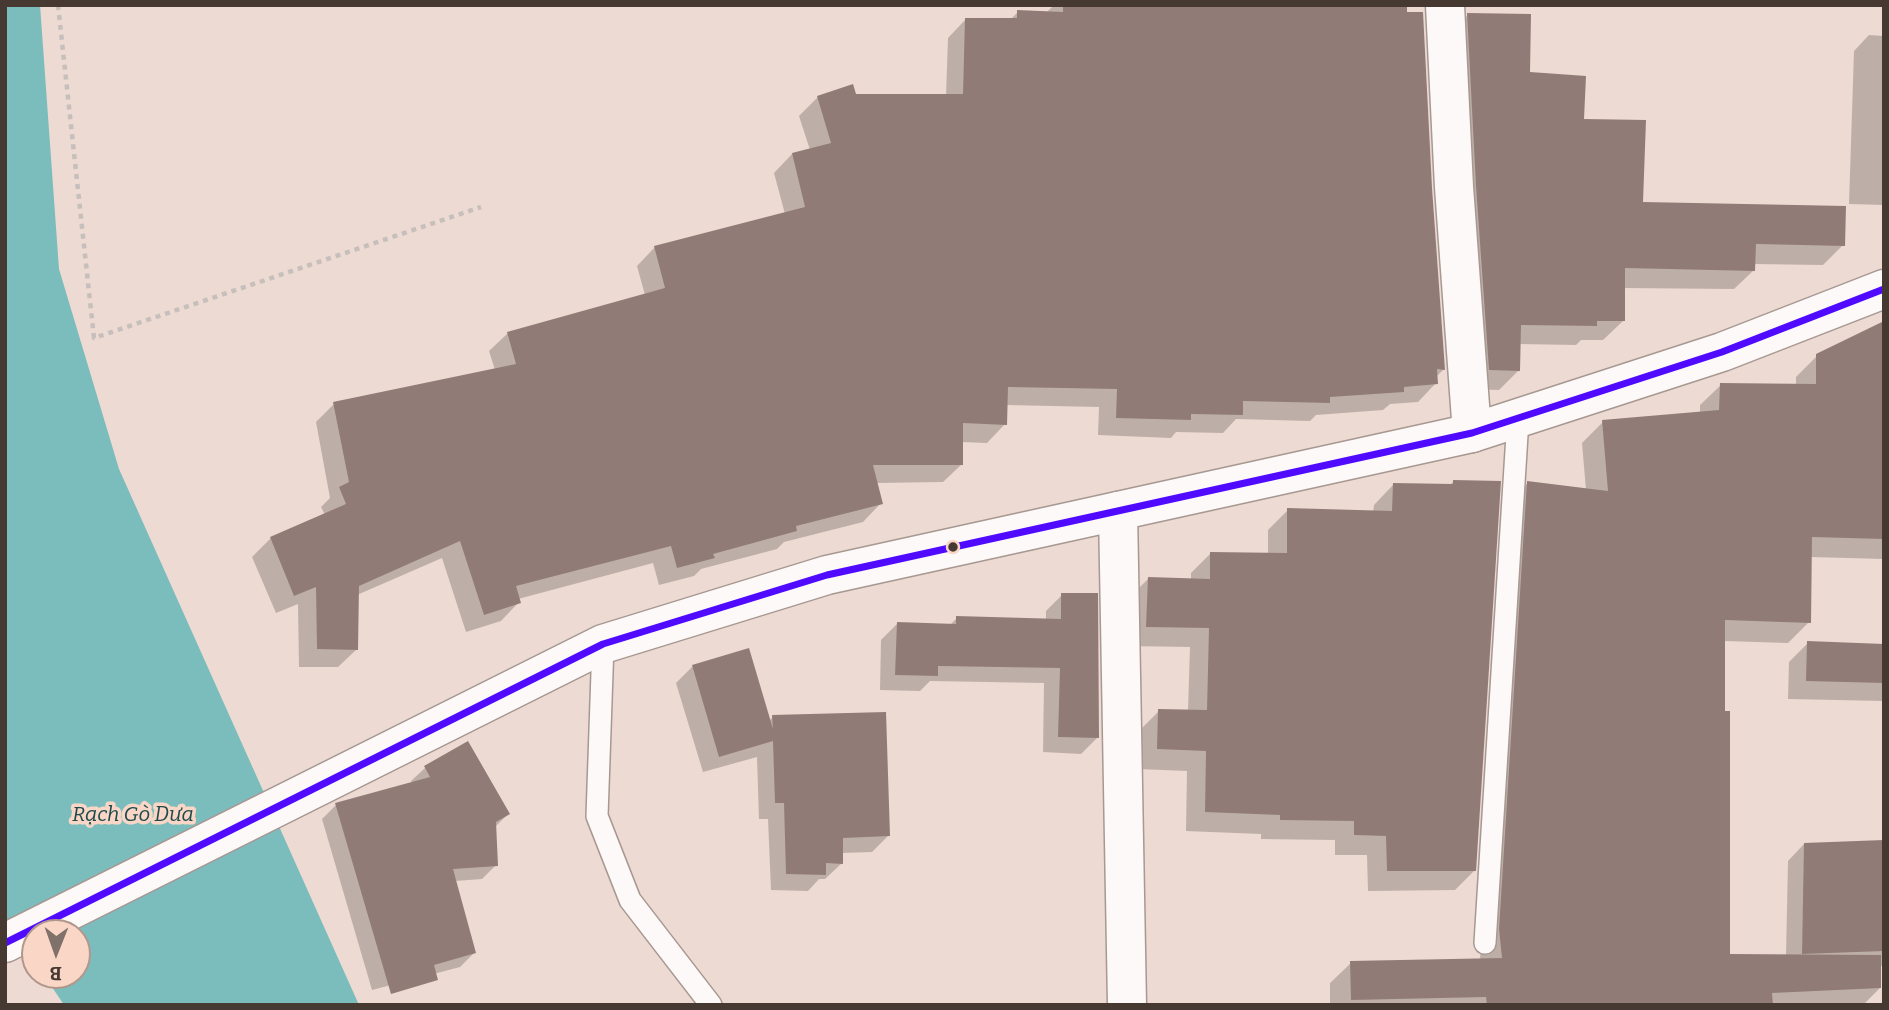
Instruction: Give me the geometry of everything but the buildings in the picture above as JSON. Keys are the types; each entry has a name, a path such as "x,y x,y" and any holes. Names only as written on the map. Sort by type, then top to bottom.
{"main road":[{"path":"1445,5 1454,187 1472,433"},
{"path":"5,943 603,644 827,575 1472,433 1722,352 1884,289"},
{"path":"1118,511 1127,1005"}],"lane":[{"path":"1485,943 1518,419"},
{"path":"603,644 597,816 629,900 711,1005"}],"path":[{"path":"58,5 94,338 481,207"}],"water":[{"name":"Rạch Gò Dưa","path":"5,5 40,5 59,269 119,469 359,1005 64,1005 53,989 91,989 91,919 21,919 21,940 5,916"}],"transit line":[{"path":"5,943 603,644 827,575 1472,433 1722,352 1884,289"}]}
